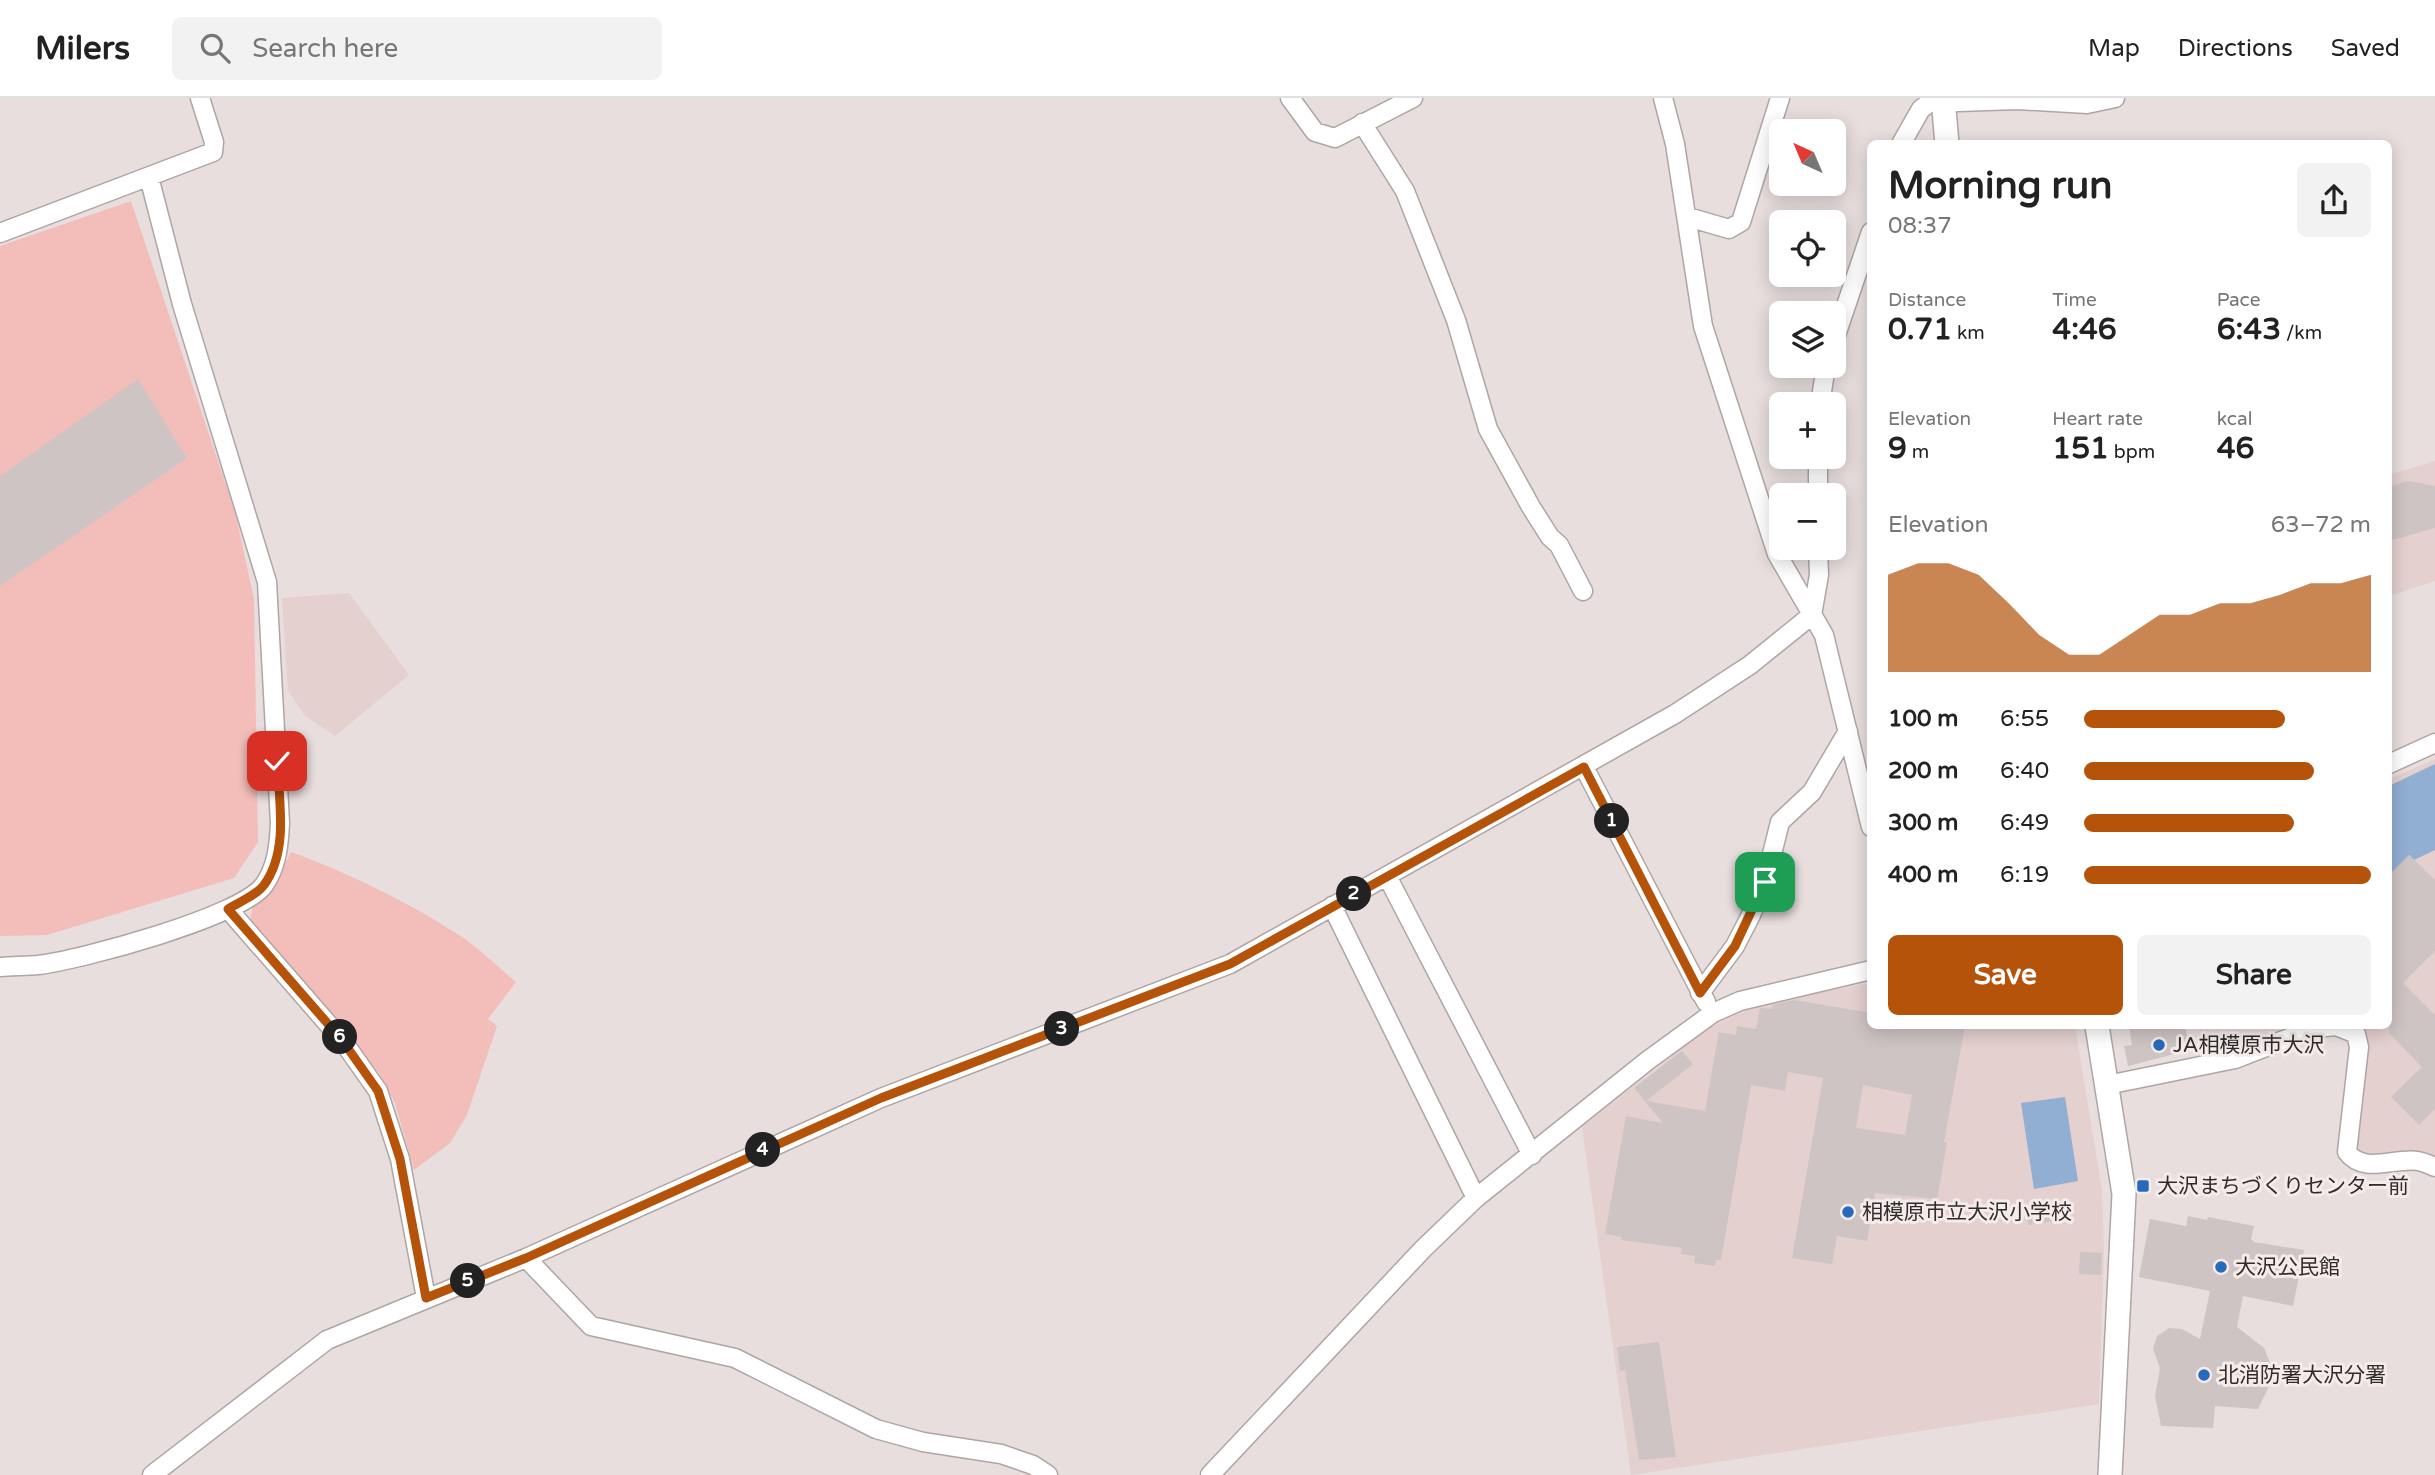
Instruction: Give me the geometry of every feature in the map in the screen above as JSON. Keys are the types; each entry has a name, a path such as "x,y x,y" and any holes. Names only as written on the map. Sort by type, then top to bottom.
{"street":[{"path":"0,233 213,152 214,142 200,98"},
{"path":"1290,98 1315,132 1335,138 1413,98"},
{"path":"1663,98 1675,144 1688,217 1692,270 1703,326 1777,554 1824,635 1867,810"},
{"path":"1688,217 1730,229 1741,222 1780,98"},
{"path":"1903,140 1921,108 1941,99 2087,104 2115,98"},
{"path":"1941,99 1946,140"},
{"path":"1362,123 1405,191 1456,320 1492,438 1531,507 1550,537 1559,545 1583,591"},
{"path":"0,967 40,965 135,941 228,909 263,887 272,871 279,840 267,582 186,316 149,177"},
{"path":"1846,306 1867,244"},
{"path":"152,1475 327,1340 526,1258 881,1098 1230,964 1584,767 1675,714 1750,665 1812,615 1819,575 1818,560"},
{"path":"1700,993 1735,946 1751,915 1765,882 1780,822 1812,792 1848,731"},
{"path":"2392,763 2435,743"},
{"path":"1584,767 1700,993 1713,1013"},
{"path":"1387,876 1532,1154"},
{"path":"1332,906 1476,1198"},
{"path":"228,909 342,1040 378,1091 400,1159 426,1298"},
{"path":"1210,1475 1423,1249 1476,1198 1647,1060 1713,1013 1764,995 1867,971"},
{"path":"2098,1029 2124,1194 2110,1475"},
{"path":"2107,1085 2235,1059 2312,1029"},
{"path":"2348,1029 2356,1034 2359,1046 2347,1152 2352,1158 2368,1164 2418,1161 2435,1167"},
{"path":"526,1258 591,1326 735,1358 876,1429 923,1442 1000,1454 1033,1465 1048,1475"}],"shaded area":[{"path":"131,201 235,512 254,599 258,842 234,878 47,935 0,936 0,246"},
{"path":"2435,461 2435,581 2392,595 2392,474"},
{"path":"349,593 409,675 335,736 304,715 288,690 282,598"},
{"path":"2435,759 2435,1156 2416,1152 2380,1156 2361,1154 2354,1145 2366,1037 2362,1029 2392,1029 2392,778"},
{"path":"291,852 357,879 442,924 469,942 516,982 488,1019 497,1026 467,1115 450,1143 414,1170 395,1103 379,1073 250,920 253,905 272,890"},
{"name":"相模原市立大沢小学校","path":"1867,984 1867,1029 2075,1029 2102,1190 2104,1252 2099,1404 1631,1475 1582,1127 1705,1030 1742,1012 1787,998"}],"water":[{"path":"2435,764 2435,850 2414,860 2409,855 2392,875 2392,785"},
{"path":"2065,1097 2078,1181 2034,1189 2021,1103"}],"building":[{"path":"138,379 187,458 0,586 0,476"},
{"path":"2408,481 2435,486 2435,528 2392,540 2392,486"},
{"path":"2409,855 2435,880 2435,951 2403,983 2435,1015 2435,1109 2419,1125 2391,1097 2422,1067 2389,1033 2389,1029 2392,1029 2392,872"},
{"path":"1794,1000 1867,1012 1867,1029 1964,1029 1944,1142 1947,1143 1937,1199 1875,1193 1867,1241 1837,1236 1832,1264 1792,1258 1823,1078 1788,1072 1785,1091 1751,1085 1721,1260 1716,1260 1715,1266 1694,1263 1695,1256 1681,1254 1682,1248 1621,1240 1622,1237 1605,1234 1626,1116 1663,1123 1634,1088 1682,1051 1693,1064 1646,1101 1705,1111 1719,1032 1736,1035 1737,1026 1756,1029 1760,1008 1772,1009 1773,1005","holes":["1863,1085 1912,1095 1905,1135 1856,1128"]},
{"name":"JA相模原市大沢","path":"2129,1029 2186,1029 2190,1050 2128,1066 2124,1046 2132,1045"},
{"path":"2064,1203 2067,1219 2028,1225 2026,1209"},
{"path":"2188,1216 2254,1226 2251,1239 2254,1242 2304,1250 2293,1306 2243,1296 2237,1327 2264,1348 2271,1365 2271,1382 2258,1409 2215,1406 2213,1428 2161,1426 2155,1396 2160,1368 2153,1349 2157,1336 2169,1328 2182,1329 2200,1339 2210,1291 2139,1277 2150,1219 2186,1226"},
{"path":"2080,1252 2102,1253 2101,1275 2079,1274"},
{"path":"1659,1342 1676,1457 1639,1460 1625,1370 1620,1371 1617,1347"}],"place":[{"name":"JA相模原市大沢","path":"2159,1045"},
{"name":"大沢まちづくりセンター前","path":"2143,1186"},
{"name":"相模原市立大沢小学校","path":"1848,1212"},
{"name":"大沢公民館","path":"2221,1267"},
{"name":"北消防署大沢分署","path":"2204,1375"}],"route":[{"path":"277,761 280,823 276,860 263,887 228,909 342,1040 378,1091 400,1159 426,1298 526,1258 593,1225 881,1098 1230,964 1584,767 1700,993 1735,946 1765,882"}]}
